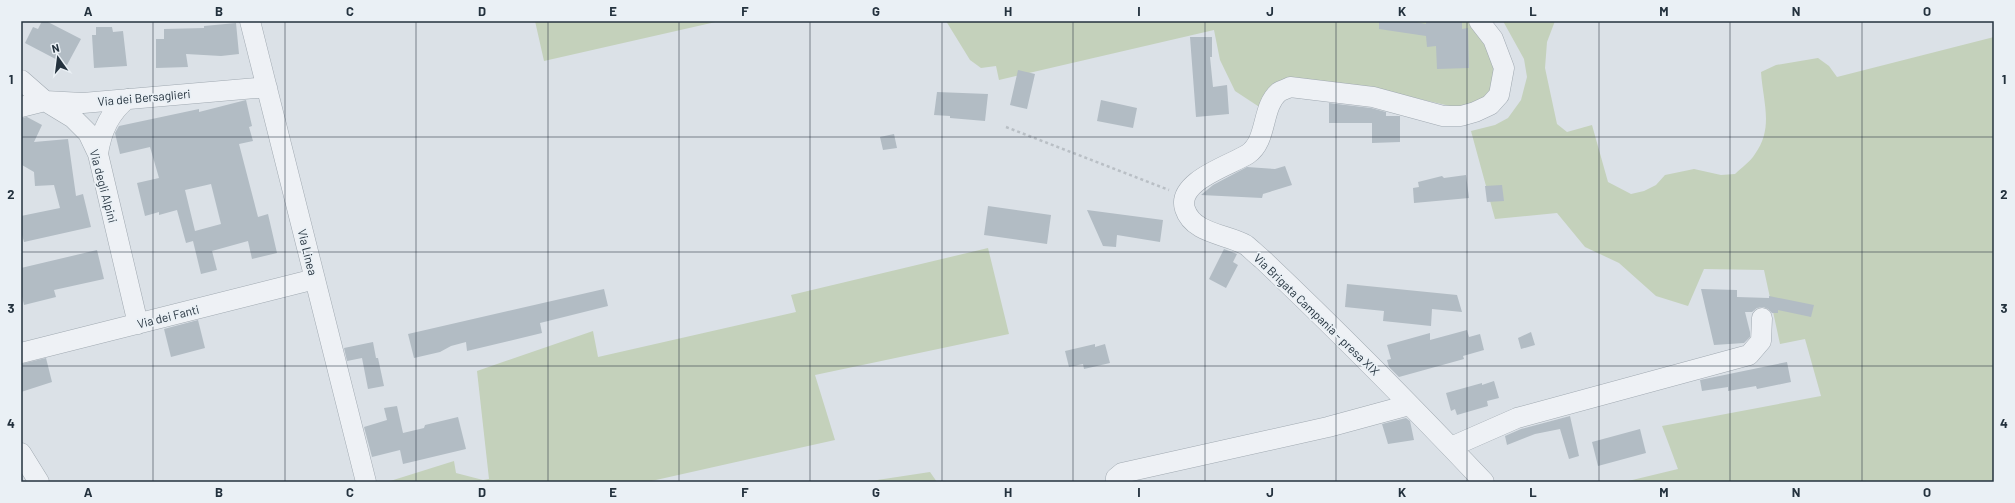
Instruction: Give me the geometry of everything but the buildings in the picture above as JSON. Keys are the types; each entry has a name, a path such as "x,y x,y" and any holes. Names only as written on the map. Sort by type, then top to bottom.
{"street":[{"name":"Via Linea","path":"250,21 366,482"},
{"path":"1184,197 1189,187 1212,172 1250,152 1259,140 1272,102 1279,93 1290,87 1373,97 1443,116 1461,116 1490,106 1499,95 1504,68 1493,39 1479,21"},
{"name":"Via degli Alpini","path":"21,80 45,102 73,118 88,133 98,154 138,324"},
{"name":"Via dei Bersaglieri","path":"21,107 45,102 82,103 267,87"},
{"path":"98,154 100,138 109,118 127,99"},
{"name":"Via Brigata Campania - presa XIX","path":"1184,197 1185,209 1192,219 1202,228 1246,245 1294,289 1484,482"},
{"name":"Via dei Fanti","path":"21,353 315,279"},
{"path":"1451,447 1517,418 1749,355 1761,341 1762,318"},
{"path":"1116,482 1116,478 1122,474 1328,427 1409,405"},
{"path":"21,453 39,482"}],"path":[{"path":"1006,127 1099,162 1184,197"}],"green space":[{"path":"535,21 720,21 544,61"},
{"path":"946,21 1473,21 1491,48 1498,90 1467,107 1450,106 1389,92 1297,84 1267,112 1235,91 1220,60 1214,30 999,80 996,66 981,68 970,60"},
{"path":"1503,21 1555,21 1547,42 1545,68 1557,124 1567,132 1592,125 1608,182 1631,194 1644,191 1656,185 1665,175 1694,169 1721,175 1735,174 1751,160 1761,144 1766,125 1761,72 1776,65 1818,58 1829,66 1837,77 1994,37 1994,482 1624,482 1678,469 1662,426 1821,396 1805,339 1780,344 1764,270 1704,269 1688,306 1656,296 1619,263 1585,247 1557,213 1495,219 1471,131 1495,125 1508,118 1521,100 1527,77 1524,59"},
{"path":"988,248 1009,334 815,375 835,440 647,482 387,482 454,461 456,473 483,480 489,479 477,371 593,331 598,357 796,312 791,295"},
{"path":"930,472 937,482 864,482"}]}
